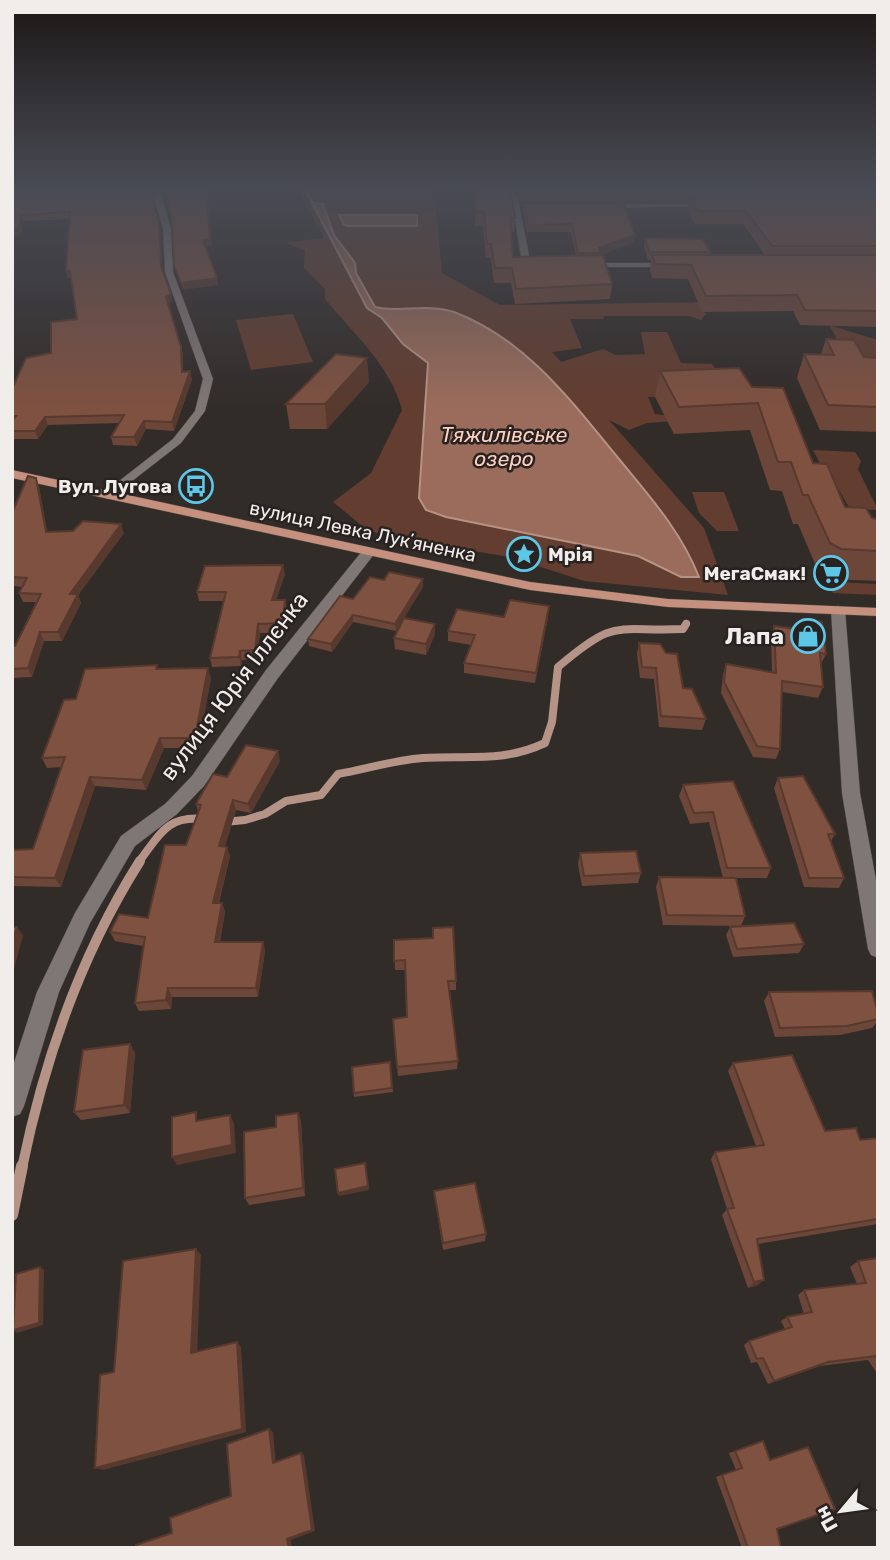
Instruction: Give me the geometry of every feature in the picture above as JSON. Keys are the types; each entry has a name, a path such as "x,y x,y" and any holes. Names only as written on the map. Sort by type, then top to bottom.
{"main road":[{"name":"вулиця Левка Лукʼяненка","path":"12,474 530,586 668,603 878,612"}],"street":[{"path":"109,495 177,441 200,411 208,379 169,272 169,262"},
{"path":"526,262 552,265"},
{"path":"579,265 688,265"},
{"name":"вулиця Юрія Іллєнка","path":"12,1106 48,992 82,919 128,841 170,809 198,782 272,674 368,552"},
{"path":"838,610 850,793 878,949"}],"shaded area":[{"path":"304,262 441,262 442,273 500,305 708,302 700,306 706,314 701,320 689,316 604,316 603,319 570,319 582,348 552,352 561,362 603,349 616,355 645,354 641,332 667,332 681,363 712,364 734,394 648,397 655,414 671,416 675,421 647,423 629,430 609,420 704,528 728,595 584,581 510,557 398,539 367,530 333,502 371,473 402,410 397,394 380,365 325,299 325,289 304,268"},
{"path":"293,314 313,362 251,370 236,320"},
{"path":"829,325 878,340 878,380 860,379"},
{"path":"813,450 855,452 861,461 858,469 878,510 850,509 839,490 834,490"},
{"path":"692,492 724,492 739,531 717,531 699,513"},
{"path":"835,582 878,584 878,595 833,593 827,586"}],"water":[{"name":"Тяжилівське озеро","path":"343,262 355,263 356,273 375,307 434,308 454,312 504,338 525,355 584,416 664,515 683,544 699,577 681,577 638,556 446,517 426,510 419,498 428,363 403,344 382,318 367,308"}],"building":[{"path":"67,262 161,262 171,294 166,297 181,347 182,372 190,371 172,422 144,421 134,437 111,437 124,415 45,417 35,431 12,431 12,421 16,416 12,416 12,389 26,358 51,353 51,322 77,319 70,271 66,271"},
{"path":"174,262 211,262 217,278 181,283"},
{"path":"494,262 605,262 612,284 516,289 512,268 495,268"},
{"path":"654,262 878,262 878,311 805,310 797,295 706,296 691,265 655,264"},
{"path":"826,339 854,340 864,357 878,358 878,407 828,405 804,354 834,355"},
{"path":"336,354 367,358 325,404 286,404"},
{"path":"739,368 752,387 783,388 813,463 827,464 845,507 866,508 872,518 878,519 878,551 841,549 830,543 808,495 803,495 791,462 778,462 758,403 679,407 660,371"},
{"path":"28,476 36,478 46,532 73,531 83,521 121,524 70,594 78,594 58,632 40,632 28,668 12,669 12,646 15,646 41,594 19,593 27,578 12,577 12,513"},
{"path":"283,565 272,600 285,600 283,623 258,624 255,650 240,651 239,657 210,658 226,592 197,592 205,566"},
{"path":"389,572 423,579 395,624 353,615 331,644 308,639 340,596 353,599 370,577 384,580"},
{"path":"510,600 549,606 536,673 464,663 475,635 448,631 457,609 504,617"},
{"path":"404,618 435,624 426,644 394,638"},
{"path":"803,619 822,622 826,654 820,653 823,687 782,681 780,749 757,746 724,682 726,664 776,673 774,626 803,630"},
{"path":"639,643 660,644 666,653 677,654 683,688 692,689 706,719 661,716 656,668 642,667"},
{"path":"157,665 156,669 208,668 195,738 160,738 142,780 90,777 55,878 12,877 12,850 33,849 65,757 42,758 64,700 76,699 85,669"},
{"path":"246,745 278,751 248,804 233,800 219,846 227,847 213,903 222,903 215,942 263,942 256,988 168,988 166,1000 135,1003 145,937 110,932 119,914 148,918 165,845 186,845 201,805 196,804 213,774 227,777"},
{"path":"803,776 835,834 828,834 844,878 809,878 778,778"},
{"path":"733,781 771,868 727,868 713,812 694,813 683,785"},
{"path":"636,851 641,873 584,876 580,853"},
{"path":"659,877 736,878 745,916 667,915"},
{"path":"794,923 804,944 737,949 730,927"},
{"path":"12,927 17,927 12,944"},
{"path":"453,927 456,981 448,981 458,1061 397,1067 393,1019 407,1017 405,960 394,961 394,940 433,938 433,928"},
{"path":"872,991 878,1019 847,1026 780,1028 769,992"},
{"path":"130,1044 124,1105 74,1112 83,1050"},
{"path":"792,1055 825,1131 856,1128 860,1140 878,1138 878,1219 757,1239 764,1280 754,1282 727,1209 734,1208 715,1152 764,1145 733,1063"},
{"path":"390,1062 392,1088 354,1093 352,1067"},
{"path":"196,1112 196,1121 230,1115 232,1145 172,1157 172,1117"},
{"path":"298,1113 303,1188 245,1198 244,1132 276,1127 276,1116"},
{"path":"365,1163 368,1186 338,1193 335,1169"},
{"path":"475,1183 486,1234 443,1243 434,1191"},
{"path":"196,1249 191,1353 237,1342 242,1429 95,1468 100,1375 114,1372 123,1261"},
{"path":"878,1258 878,1359 876,1356 828,1362 774,1381 763,1358 757,1359 749,1341 792,1327 787,1317 812,1312 804,1290 866,1283 858,1261"},
{"path":"40,1267 39,1323 13,1330 16,1274"},
{"path":"269,1429 273,1463 301,1453 312,1530 287,1539 289,1548 136,1548 136,1545 172,1533 170,1518 231,1496 227,1444"},
{"path":"763,1441 770,1460 808,1447 835,1509 777,1529 781,1548 748,1548 722,1475 742,1468 735,1451"}],"waterway":[{"path":"224,822 245,820 265,814 286,801 321,795 338,774 412,759 499,756 545,743 552,722 558,667 593,640 616,630 683,629 686,624"},
{"path":"138,863 158,836 172,824 181,820 204,819"},
{"path":"22,1168 41,1088 67,1009 100,933 140,861"},
{"path":"12,1215 22,1166"}],"place":[{"name":"Вул. Лугова","path":"196,486"},
{"name":"Мрія","path":"524,554"},
{"name":"МегаСмак!","path":"831,573"},
{"name":"Лапа","path":"808,636"}]}
